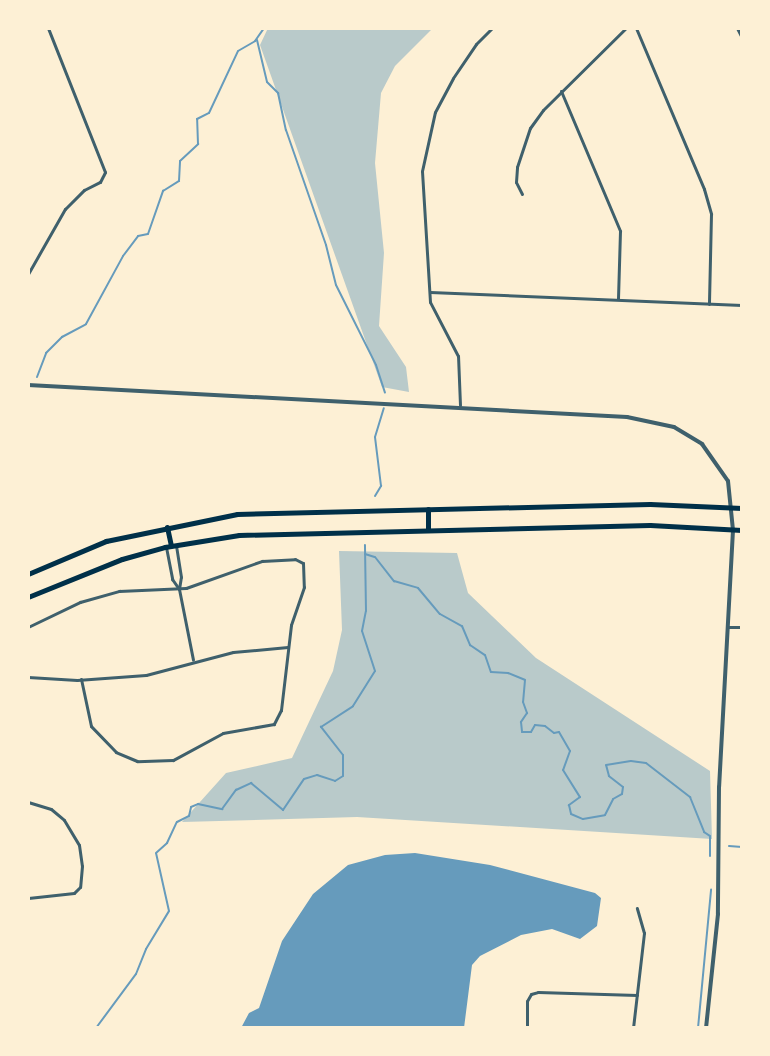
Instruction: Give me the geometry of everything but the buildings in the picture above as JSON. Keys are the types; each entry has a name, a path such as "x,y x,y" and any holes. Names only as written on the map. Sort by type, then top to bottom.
{"main road":[{"path":"28,574 106,541 237,514 650,504 742,508"},
{"path":"428,509 428,528"},
{"path":"28,597 108,564 171,546 284,532 650,525 742,530"},
{"path":"167,527 171,546"}],"street":[{"path":"28,274 65,209 84,190 100,182 104,166 48,28"},
{"path":"460,405 458,356 437,319 430,292 422,193 426,143 435,112 453,78 476,44 492,28"},
{"path":"522,194 516,182 530,128 561,91 626,28"},
{"path":"636,28 704,189 711,214 709,304"},
{"path":"737,28 742,38"},
{"path":"561,91 620,231 618,300"},
{"path":"430,292 742,305"},
{"path":"28,385 460,405 627,417 674,427 702,444 717,461 731,491 733,530 719,787 718,914 706,1028"},
{"path":"171,546 172,579 179,589"},
{"path":"171,546 181,577 179,589 193,662"},
{"path":"28,627 95,597 119,591 179,589 249,563 295,559 303,563 304,587 291,625 281,710 274,724 223,733 173,760 137,761 116,752 91,726 81,679"},
{"path":"727,627 742,627"},
{"path":"28,677 81,679 156,674 233,652 288,647"},
{"path":"28,802 57,813 75,836 81,860 78,891 28,898"},
{"path":"633,1028 644,933 637,908"},
{"path":"527,1028 531,994 637,995"}],"shaded area":[{"path":"268,28 433,28 395,66 381,93 375,163 384,253 379,326 406,367 409,392 382,387 260,45"},
{"path":"339,551 457,553 468,593 536,658 710,771 712,839 357,817 182,822 226,773 292,758 333,671 342,630"}],"water":[{"path":"415,853 490,865 595,893 601,898 597,926 580,939 552,929 521,935 480,956 472,965 464,1028 241,1028 249,1013 259,1008 282,941 313,894 348,865 385,855"}],"waterway":[{"path":"37,377 46,353 62,337 86,324 123,256 138,236 148,234 163,191 179,181 180,161 198,144 197,119 209,113 238,51 255,41 264,28"},
{"path":"257,40 267,82 278,93 286,130 326,245 336,285 376,365 385,393"},
{"path":"375,496 381,486 375,437 384,408"},
{"path":"96,1028 136,974 146,949 169,911 156,853 167,843 177,822 189,816 191,807 198,804 222,809 236,790 251,783 283,810 304,779 317,775 335,781 343,776 343,755 321,727 353,706 375,671 362,631 366,611 365,545"},
{"path":"365,554 375,557 394,581 418,588 440,614 462,626 470,645 485,655 491,672 508,673 525,680 523,702 527,713 521,722 522,732 531,732 535,725 559,732 570,751 563,770 580,797 569,805 571,814 583,819 605,815 613,799 622,794 623,787 609,776 606,765 631,761 646,763 690,797 704,832 710,836 710,856"},
{"path":"729,846 742,847"},
{"path":"698,1028 711,890"}]}
